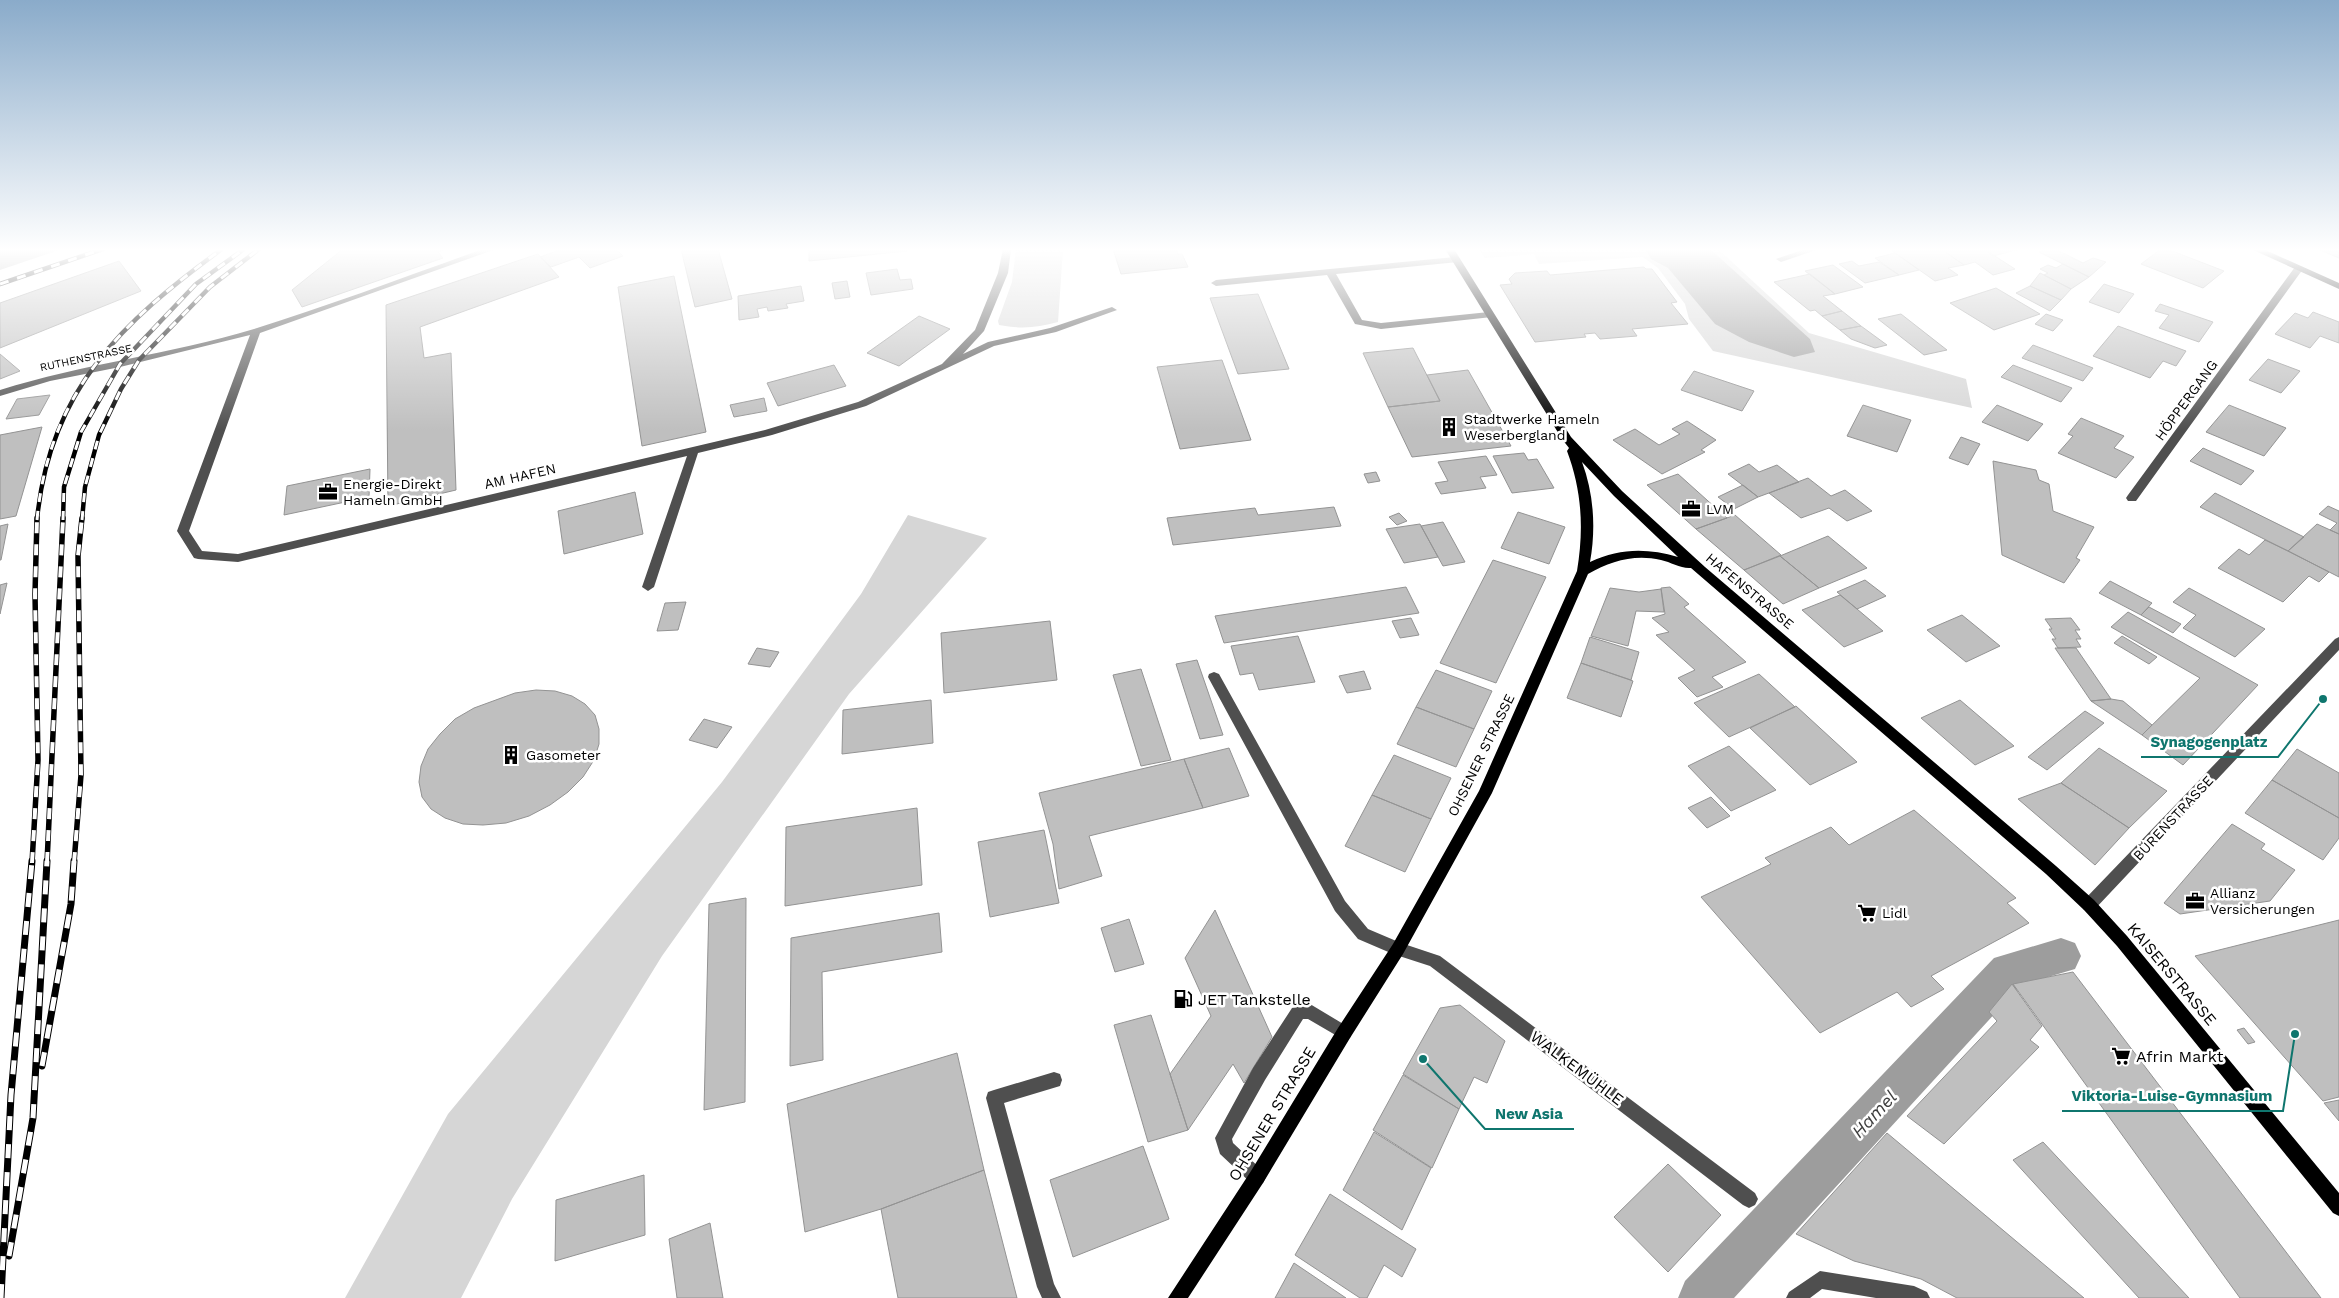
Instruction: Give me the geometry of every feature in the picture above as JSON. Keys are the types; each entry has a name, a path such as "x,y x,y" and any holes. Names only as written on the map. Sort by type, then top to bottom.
{"main road":[{"name":"HAFENSTRASSE","path":"1486,310 1567,440 1626,502 1698,568 2021,844 2088,905"},
{"name":"OHSENER STRASSE","path":"1177,1298 1257,1177 1344,1033 1398,949 1485,793 1579,583 1582,571 1587,535 1587,503 1576,460 1567,440"},
{"path":"1582,571 1611,556 1627,553 1650,553 1698,568"},
{"name":"KAISERSTRASSE","path":"2088,905 2128,949 2339,1208"}],"street":[{"name":"RUTHENSTRASSE","path":"0,392 48,378 120,364 256,330 316,310"},
{"name":"AM HAFEN","path":"256,330 183,531 198,555 238,558 768,433 862,404 946,366 979,331 988,310"},
{"path":"946,366 991,344 1052,330 1112,310"},
{"path":"1351,310 1358,322 1381,326 1489,315"},
{"name":"HÖPPERGANG","path":"2132,498 2269,310"},
{"path":"648,587 694,450"},
{"name":"BÜRENSTRASSE","path":"2088,905 2339,642"},
{"path":"1214,677 1290,820 1340,906 1363,934 1398,949"},
{"name":"WALKEMÜHLE","path":"1398,949 1435,960 1749,1199"},
{"path":"1257,1177 1226,1148 1223,1138 1263,1066 1298,1013 1310,1011 1344,1033"},
{"path":"1052,1298 1046,1286 994,1098 1054,1080"},
{"path":"1795,1298 1820,1280 1914,1295 1921,1298"}],"shaded area":[{"path":"1002,310 1059,310 1058,322 1043,326 1014,327 999,325 998,321"},
{"path":"1686,310 1784,310 1809,333 1966,379 1972,408 1713,351 1689,319"},
{"path":"1703,310 1777,310 1810,339 1815,352 1794,357 1749,342 1715,324"},
{"path":"908,515 987,538 849,694 662,956 512,1199 461,1298 345,1298 448,1114 722,782 861,594"}],"building":[{"path":"0,310 95,310 0,348"},
{"path":"386,310 468,310 420,327 424,358 451,353 456,490 388,506"},
{"path":"621,310 681,310 706,432 642,446"},
{"path":"739,310 757,310 759,317 739,320"},
{"path":"1214,310 1264,310 1289,369 1238,374"},
{"path":"1515,310 1676,310 1688,324 1632,329 1637,336 1600,339 1595,333 1584,334 1586,337 1535,342"},
{"path":"1808,310 1842,311 1822,316 1815,310"},
{"path":"1961,310 2033,310 2040,314 1994,330"},
{"path":"2110,310 2122,310 2119,313"},
{"path":"2176,310 2213,322 2199,342 2159,328 2169,315 2155,311"},
{"path":"1842,311 1861,326 1840,330 1822,316"},
{"path":"2313,312 2339,322 2339,343 2320,336 2310,348 2275,334 2295,313 2308,318"},
{"path":"1901,314 1947,350 1924,355 1878,319"},
{"path":"2046,314 2063,320 2053,331 2035,324"},
{"path":"919,316 950,329 899,366 867,353"},
{"path":"1861,326 1887,345 1875,348 1851,339 1840,330"},
{"path":"2118,326 2186,351 2176,366 2163,361 2150,378 2093,356"},
{"path":"2033,345 2093,368 2083,381 2022,358"},
{"path":"1413,348 1440,401 1388,407 1363,353"},
{"path":"0,354 20,371 0,379"},
{"path":"2268,359 2300,371 2281,393 2249,380"},
{"path":"1222,360 1251,440 1180,449 1157,367"},
{"path":"834,365 846,386 778,406 767,383"},
{"path":"2013,365 2072,388 2061,402 2001,377"},
{"name":"Stadtwerke Hameln Weserbergland","path":"1468,370 1511,446 1412,457 1388,407 1440,401 1427,375"},
{"path":"1694,371 1754,391 1742,411 1681,390"},
{"path":"50,395 39,415 6,419 17,399"},
{"path":"764,398 767,411 734,417 730,405"},
{"path":"1863,405 1911,420 1897,452 1847,436"},
{"path":"1997,405 2043,424 2028,441 1982,422"},
{"path":"2229,405 2286,428 2264,456 2206,432"},
{"path":"2081,418 2124,436 2114,448 2134,457 2116,478 2058,453 2073,436 2068,434"},
{"path":"1687,421 1716,440 1701,450 1705,452 1662,474 1613,440 1635,429 1659,445 1680,434 1672,429"},
{"path":"42,427 16,516 0,519 0,435"},
{"path":"1961,437 1980,444 1968,465 1949,458"},
{"path":"2203,448 2254,471 2241,485 2190,461"},
{"path":"1524,453 1528,460 1537,459 1554,488 1512,493 1493,456"},
{"path":"1486,456 1497,475 1480,477 1486,488 1441,494 1435,483 1448,481 1438,462"},
{"path":"1993,461 2036,470 2039,480 2049,484 2053,511 2094,527 2076,558 2080,560 2064,583 2002,555"},
{"path":"1749,464 1759,472 1777,465 1799,482 1758,497 1728,474"},
{"name":"Energie-Direkt Hameln GmbH","path":"370,469 369,497 284,515 287,486"},
{"path":"1376,472 1380,481 1368,483 1364,474"},
{"path":"1678,474 1727,518 1696,529 1647,485"},
{"path":"1808,478 1831,496 1845,490 1872,511 1847,521 1829,508 1801,518 1769,493"},
{"path":"1743,485 1758,497 1734,509 1718,497"},
{"path":"635,492 643,534 564,554 558,511"},
{"path":"2215,493 2304,537 2288,551 2200,507"},
{"path":"2328,506 2339,511 2339,534 2330,530 2337,523 2319,514"},
{"path":"1334,507 1341,526 1173,545 1167,518 1255,508 1258,515"},
{"path":"1518,512 1565,527 1549,564 1501,548"},
{"path":"1399,513 1407,521 1397,525 1389,517"},
{"path":"1735,515 1781,555 1744,570 1696,529"},
{"path":"1443,522 1465,562 1443,566 1421,526"},
{"path":"8,524 1,560 0,560 0,526"},
{"path":"1420,524 1438,557 1404,563 1386,529"},
{"path":"2317,524 2339,534 2339,577 2288,551"},
{"path":"1828,536 1867,568 1819,588 1780,556"},
{"path":"2265,540 2329,572 2319,582 2309,576 2283,602 2218,568 2239,549 2249,555"},
{"path":"1780,556 1819,588 1783,604 1744,570"},
{"path":"1493,560 1546,577 1496,683 1440,663"},
{"path":"1865,580 1886,596 1857,609 1837,592"},
{"path":"2110,581 2152,603 2141,615 2099,593"},
{"path":"7,583 0,614 0,585"},
{"path":"1406,587 1419,613 1224,643 1215,616"},
{"path":"1670,587 1689,604 1684,607 1746,662 1712,677 1723,687 1697,697 1678,678 1695,670 1656,635 1669,632 1652,618 1665,614 1661,588"},
{"path":"1610,588 1639,592 1661,589 1664,612 1636,611 1628,646 1591,636"},
{"path":"2189,588 2265,629 2235,657 2183,628 2196,615 2173,602"},
{"path":"1840,595 1883,631 1844,647 1802,610"},
{"path":"686,602 678,630 657,631 665,603"},
{"path":"2149,607 2181,624 2173,633 2141,615"},
{"path":"2128,612 2258,685 2183,765 2142,735 2200,678 2111,627"},
{"path":"1962,615 2000,646 1966,662 1927,630"},
{"path":"1411,618 1419,635 1400,638 1392,621"},
{"path":"2071,618 2080,630 2075,630 2081,639 2076,639 2081,647 2058,648 2052,639 2056,639 2049,629 2052,629 2045,619"},
{"path":"1050,621 1057,680 944,693 941,633"},
{"path":"1298,636 1315,682 1259,690 1253,673 1240,675 1231,646"},
{"path":"2122,636 2157,657 2149,664 2114,643"},
{"path":"1590,637 1639,652 1631,680 1581,663"},
{"path":"757,648 779,652 770,667 748,664"},
{"path":"2055,648 2076,648 2111,699 2091,701"},
{"path":"1197,660 1223,735 1200,739 1176,664"},
{"path":"1581,663 1633,681 1621,717 1567,698"},
{"path":"1141,669 1171,760 1141,766 1113,675"},
{"path":"1436,670 1492,691 1474,729 1416,707"},
{"path":"1364,671 1371,689 1347,693 1339,676"},
{"path":"1759,674 1795,707 1729,737 1694,703"},
{"name":"Gasometer","path":"536,690 555,691 572,696 585,704 595,715 599,729 599,744 594,760 583,777 568,792 550,805 529,816 506,823 463,824 445,818 431,809 422,797 419,782 421,766 428,749 440,734 455,719 474,708 515,693"},
{"path":"2111,699 2123,701 2152,725 2142,735 2091,701"},
{"path":"931,700 933,743 842,754 843,710"},
{"path":"1960,700 2014,746 1975,765 1921,718"},
{"path":"1796,706 1857,762 1810,785 1750,728"},
{"path":"1416,707 1474,729 1456,767 1397,744"},
{"path":"2085,711 2104,723 2047,770 2028,757"},
{"path":"704,719 732,727 717,748 689,740"},
{"path":"1729,746 1776,790 1731,811 1688,766"},
{"path":"1229,748 1249,796 1203,808 1184,759"},
{"path":"2099,748 2167,791 2129,828 2061,783"},
{"path":"2297,749 2339,773 2339,818 2272,780"},
{"path":"1394,755 1451,778 1431,819 1372,795"},
{"path":"1184,759 1203,808 1089,836 1102,876 1059,889 1053,844 1039,793"},
{"path":"2272,780 2339,818 2339,838 2323,860 2245,813"},
{"path":"2061,783 2129,828 2095,865 2018,799"},
{"path":"1372,795 1431,819 1405,872 1345,846"},
{"path":"1711,797 1730,816 1707,828 1688,808"},
{"path":"917,808 922,885 785,906 786,827"},
{"name":"Lidl","path":"1914,810 2016,898 2007,903 2029,923 1931,976 1944,989 1911,1007 1897,992 1820,1033 1701,897 1771,864 1765,858 1831,827 1849,845"},
{"path":"2232,824 2265,844 2261,849 2295,870 2270,901 2180,914 2164,903"},
{"path":"1044,830 1059,903 990,917 978,842"},
{"path":"746,898 745,1102 704,1110 709,904"},
{"path":"1215,910 1272,1037 1244,1083 1233,1064 1188,1130 1170,1074 1211,1016 1185,958"},
{"path":"939,913 942,952 822,972 823,1060 790,1066 791,938"},
{"path":"1129,919 1144,964 1115,972 1101,928"},
{"path":"2339,920 2339,1097 2323,1101 2195,956"},
{"path":"2073,972 2321,1298 2240,1298 2013,984"},
{"path":"2012,984 2042,1026 2030,1040 2039,1047 1944,1144 1907,1116 1997,1021 1989,1012"},
{"path":"1460,1005 1505,1041 1487,1083 1474,1077 1459,1109 1403,1074 1440,1008"},
{"path":"1151,1015 1188,1130 1148,1142 1114,1025"},
{"path":"2244,1028 2255,1042 2248,1044 2237,1030"},
{"path":"957,1053 984,1170 881,1209 805,1232 787,1104"},
{"path":"1403,1075 1459,1109 1432,1168 1373,1130"},
{"path":"2339,1100 2339,1121 2324,1103"},
{"path":"1374,1132 1431,1168 1402,1230 1343,1190"},
{"path":"1887,1133 2084,1298 1957,1298 1921,1279 1854,1261 1796,1234"},
{"path":"2043,1142 2189,1298 2139,1298 2013,1160"},
{"path":"1143,1146 1169,1219 1073,1257 1050,1180"},
{"path":"1668,1164 1721,1215 1668,1272 1614,1217"},
{"path":"984,1170 1017,1298 898,1298 881,1209"},
{"path":"644,1175 645,1235 555,1261 556,1200"},
{"path":"1330,1194 1416,1249 1402,1277 1384,1265 1367,1298 1360,1298 1295,1255"},
{"path":"710,1223 723,1298 677,1298 669,1239"},
{"path":"1294,1263 1346,1298 1275,1298"}],"waterway":[{"name":"Hamel","path":"1702,1298 2008,971 2061,956"}],"railway":[{"path":"37,520 44,474 57,433 75,396 97,363 123,332 146,310"},
{"path":"63,520 64,487 81,432 120,364 172,310"},
{"path":"82,520 85,487 99,435 121,389 139,360 188,310"},
{"path":"32,863 38,760 35,594 37,518"},
{"path":"47,863 63,518"},
{"path":"74,863 81,775 78,556 82,518"},
{"path":"1,1298 11,1095 32,861"},
{"path":"9,1256 33,1118 47,861"},
{"path":"42,1066 71,904 74,861"}],"place":[{"name":"Stadtwerke Hameln Weserbergland","path":"1449,427"},
{"name":"Energie-Direkt Hameln GmbH","path":"328,492"},
{"name":"LVM","path":"1691,509"},
{"name":"Synagogenplatz","path":"2323,699"},
{"name":"Gasometer","path":"511,755"},
{"name":"Allianz Versicherungen","path":"2195,901"},
{"name":"Lidl","path":"1867,913"},
{"name":"JET Tankstelle","path":"1183,999"},
{"name":"Viktoria-Luise-Gymnasium","path":"2295,1034"},
{"name":"Afrin Markt","path":"2121,1056"},
{"name":"New Asia","path":"1423,1059"}]}
